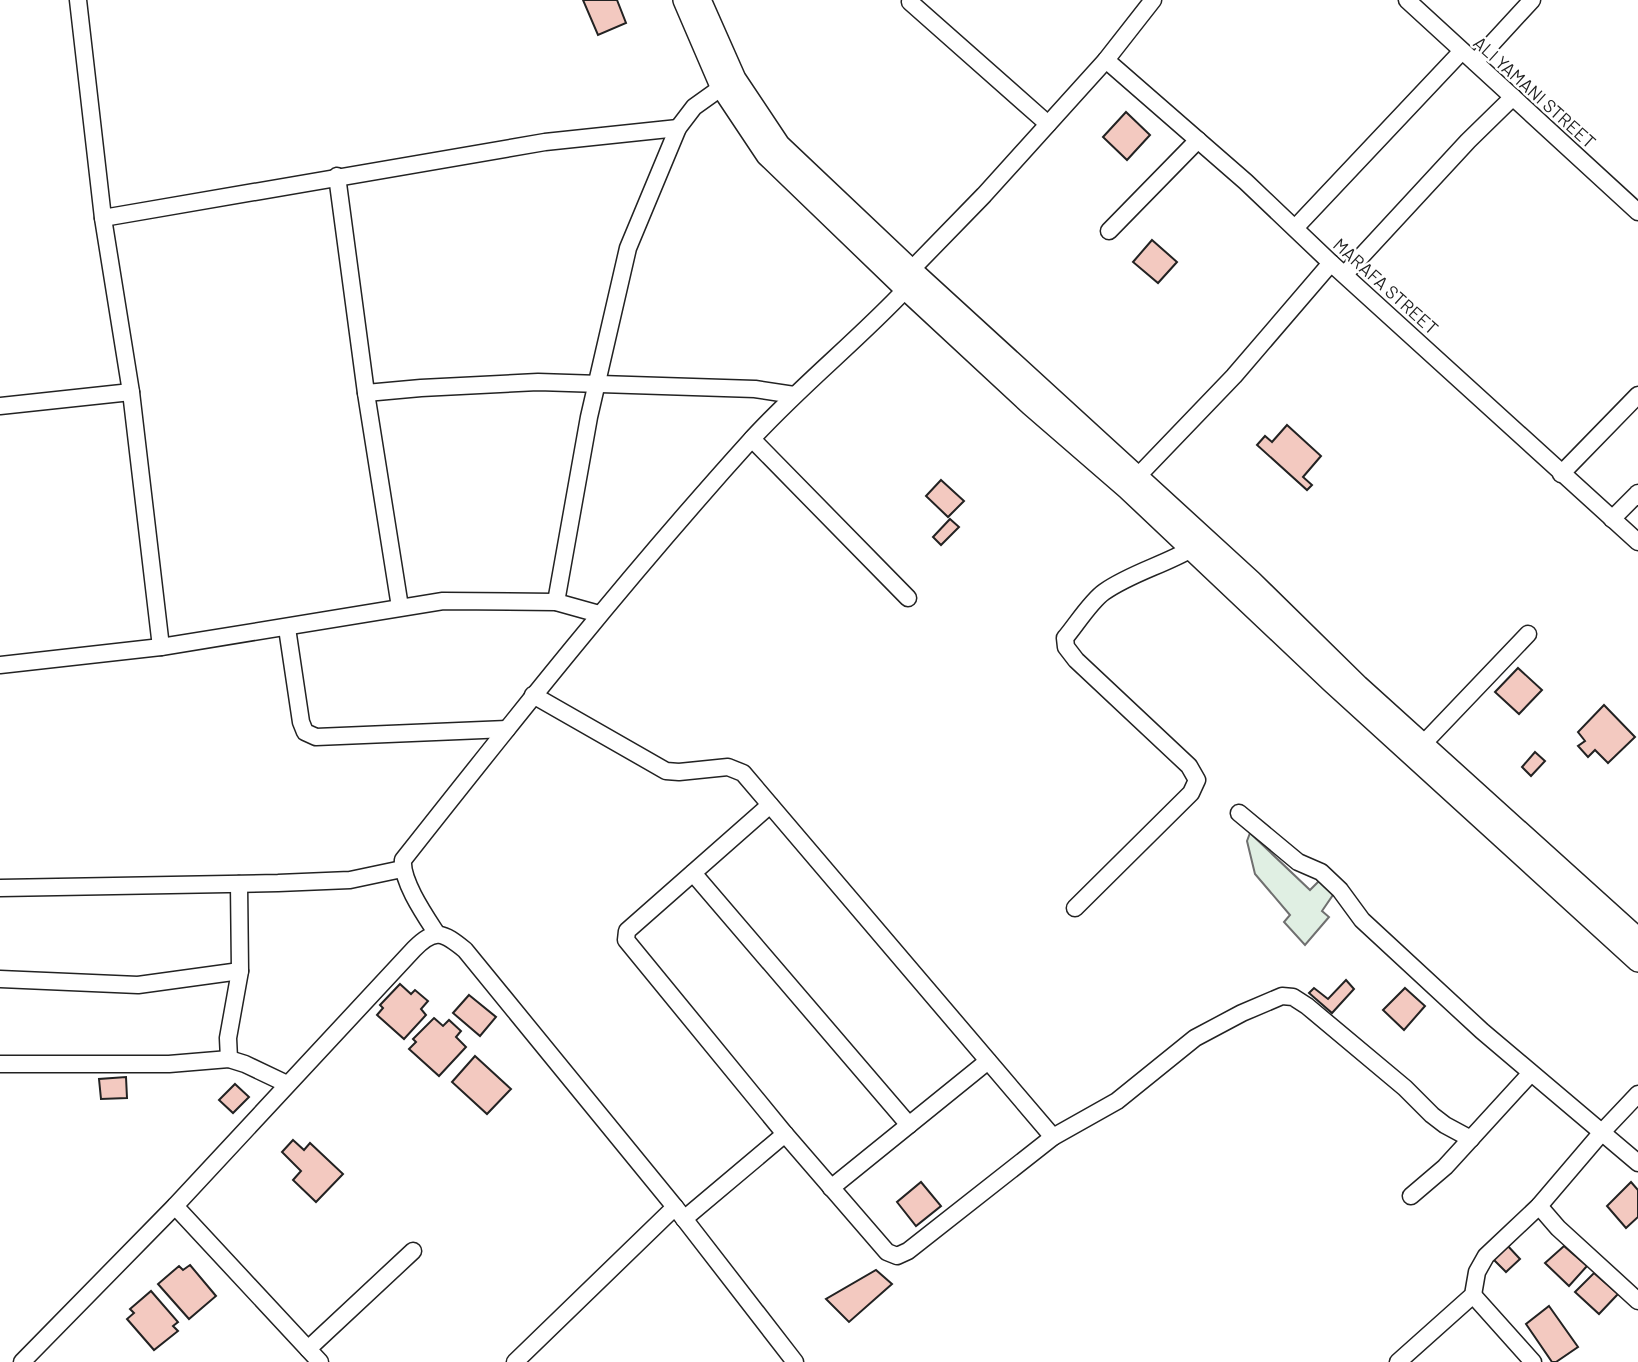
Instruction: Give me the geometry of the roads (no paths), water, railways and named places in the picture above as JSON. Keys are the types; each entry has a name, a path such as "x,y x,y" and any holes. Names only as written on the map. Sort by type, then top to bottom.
{"main road":[{"path":"684,0 767,155 1137,477 1246,588 1332,682 1638,961"},
{"path":"700,0 728,83"},
{"path":"908,280 1031,405 1193,548 1246,588 1358,686 1638,939"}],"street":[{"path":"78,0 103,218 131,392 161,647"},
{"path":"437,934 423,913 402,869 403,860 599,614 752,439 794,395 870,328 908,280 1106,60 1153,0"},
{"name":"ALI YAMANI STREET","path":"1406,0 1638,212"},
{"path":"1295,228 1468,56 1532,0"},
{"path":"910,2 1048,124"},
{"name":"MARAFA STREET","path":"1106,60 1198,140 1638,542"},
{"path":"556,602 597,384 628,248 678,128 695,107 728,83"},
{"path":"1345,274 1468,141 1513,97"},
{"path":"103,218 545,142 678,128"},
{"path":"1109,231 1198,140"},
{"path":"337,176 384,520 400,607"},
{"path":"1137,477 1234,376 1331,263"},
{"path":"366,393 538,382 755,389 794,395"},
{"path":"0,406 131,392"},
{"path":"1561,474 1638,395"},
{"path":"752,439 908,598"},
{"path":"1612,519 1638,493"},
{"path":"1075,908 1191,793 1196,780 1189,766 1076,660 1066,647 1065,638 1102,592 1193,548"},
{"path":"0,665 161,647 443,601 556,602 599,614"},
{"path":"287,628 301,722 305,732 316,737 507,729"},
{"path":"1423,744 1528,634"},
{"path":"533,695 666,771 728,767 743,774 1053,1137"},
{"path":"770,806 627,931 626,940 785,1134 887,1252 897,1256 908,1251 1053,1137 1117,1101 1195,1038 1252,1008 1288,996 1307,1006 1445,1125 1471,1139"},
{"path":"1239,813 1298,862 1321,872 1340,890 1362,919 1482,1031 1638,1163"},
{"path":"0,888 350,880 402,869"},
{"path":"693,873 909,1125"},
{"path":"229,1059 228,1038 240,971 239,884"},
{"path":"22,1362 175,1206 425,939 437,934 449,937 465,950 680,1213 790,1360"},
{"path":"0,979 138,985 240,971"},
{"path":"0,1064 147,1064 229,1059 287,1084"},
{"path":"831,1188 988,1061"},
{"path":"1411,1196 1446,1167 1531,1073"},
{"path":"1398,1362 1473,1295 1477,1272 1486,1256 1539,1206 1638,1094"},
{"path":"515,1362 680,1213 785,1134"},
{"path":"175,1206 320,1362"},
{"path":"1539,1206 1558,1228 1638,1301"},
{"path":"308,1349 413,1251"},
{"path":"1473,1295 1533,1362"}]}
